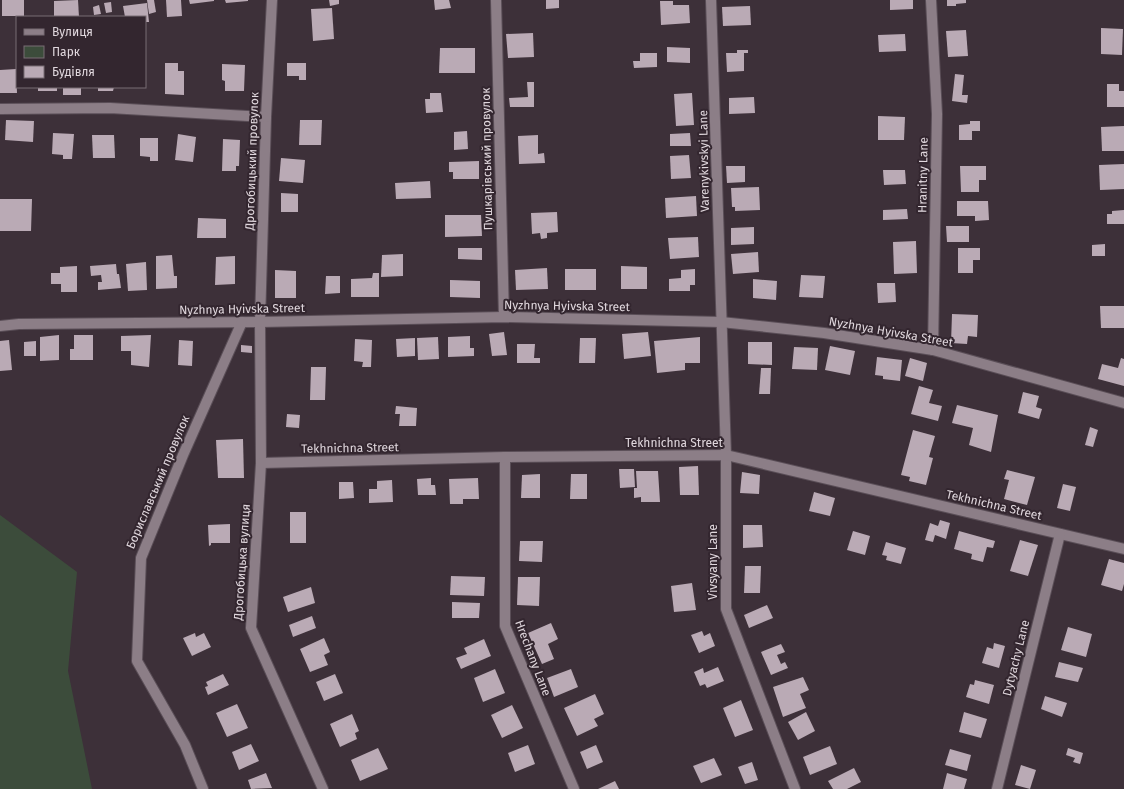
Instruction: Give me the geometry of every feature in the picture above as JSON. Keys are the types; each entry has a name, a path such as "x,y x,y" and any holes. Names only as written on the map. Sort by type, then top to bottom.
{"street":[{"name":"Дрогобицький провулок","path":"260,322 266,117 272,0"},
{"name":"Пушкарівський провулок","path":"496,0 504,317"},
{"name":"Varenykivskyi Lane","path":"711,0 716,112 720,322"},
{"name":"Hranitny Lane","path":"931,0 937,114 933,350"},
{"path":"0,109 110,108 266,117"},
{"name":"Nyzhnya Hyivska Street","path":"0,326 19,324 260,322 504,317 720,322 824,333 933,350 1124,403"},
{"name":"Бориславський провулок","path":"203,789 185,746 137,661 141,558 182,455 242,322"},
{"name":"Дрогобицька вулиця","path":"260,322 261,463 251,628 323,789"},
{"name":"Vivsyany Lane","path":"720,322 726,455 726,609 795,789"},
{"name":"Tekhnichna Street","path":"261,463 505,457 726,455 1124,549"},
{"name":"Hrechany Lane","path":"505,457 504,626 574,789"},
{"name":"Dytyachy Lane","path":"997,789 1060,534"}],"green space":[{"path":"0,515 77,572 68,671 92,789 0,789"}],"building":[{"path":"2,0 24,0 24,16 2,16"},
{"path":"78,0 79,16 54,16 54,1"},
{"path":"147,0 154,0 156,12 149,14"},
{"path":"166,0 181,0 182,16 167,17"},
{"path":"189,0 214,0 214,1 190,4"},
{"path":"225,0 248,0 248,1 226,3"},
{"path":"329,0 339,0 339,4 330,6"},
{"path":"434,0 449,0 451,8 435,10"},
{"path":"546,0 559,0 559,8 546,9"},
{"path":"890,0 913,0 913,9 890,10"},
{"path":"947,0 966,0 966,3 956,4 956,6 947,6"},
{"path":"660,1 673,1 673,5 689,5 690,23 661,25"},
{"path":"111,2 112,12 106,13 104,3"},
{"path":"147,3 149,22 146,22 146,16 125,16 123,6"},
{"path":"99,5 101,14 94,15 93,7"},
{"path":"750,6 751,25 723,26 722,7"},
{"path":"332,8 334,39 313,41 311,9"},
{"path":"1101,28 1123,29 1122,55 1101,54"},
{"path":"966,30 968,56 948,57 946,31"},
{"path":"533,33 534,57 508,58 506,34"},
{"path":"905,34 906,51 879,52 878,35"},
{"path":"667,47 690,48 690,63 667,62"},
{"path":"440,48 475,48 475,73 439,73"},
{"path":"737,50 748,50 748,53 744,53 744,71 727,72 726,53 737,53"},
{"path":"640,53 657,53 657,67 634,68 633,61 640,61"},
{"path":"165,63 178,63 178,71 184,71 184,95 165,94"},
{"path":"287,63 306,63 306,80 299,80 299,76 287,76"},
{"path":"222,64 245,65 244,91 225,91 225,81 222,80"},
{"path":"16,69 17,93 0,93 0,70"},
{"path":"955,74 964,75 962,95 968,95 967,103 952,101"},
{"path":"527,82 534,82 534,107 510,107 509,98 528,97"},
{"path":"1107,84 1119,84 1119,91 1124,91 1124,107 1107,107"},
{"path":"38,88 57,88 57,91 38,91"},
{"path":"63,88 81,88 81,95 63,95"},
{"path":"98,88 114,88 113,91 98,91"},
{"path":"430,93 441,93 443,112 426,113 425,99 430,99"},
{"path":"692,93 694,125 676,126 674,94"},
{"path":"754,97 755,113 729,114 729,98"},
{"path":"878,116 905,117 904,140 878,140"},
{"path":"6,120 34,121 33,142 5,140"},
{"path":"300,120 322,120 321,145 299,145"},
{"path":"970,121 980,121 980,131 972,131 972,140 959,140 959,125 970,124"},
{"path":"1124,126 1124,151 1102,151 1101,127"},
{"path":"467,131 468,149 454,150 454,132"},
{"path":"53,133 74,134 72,159 63,159 63,155 52,154"},
{"path":"690,133 691,146 670,146 670,134"},
{"path":"178,134 196,137 193,162 175,160"},
{"path":"92,135 114,135 115,158 93,158"},
{"path":"538,135 538,154 544,153 545,163 519,164 518,136"},
{"path":"140,138 158,138 158,161 150,161 150,157 140,156"},
{"path":"223,139 240,140 239,166 236,166 236,171 222,171"},
{"path":"689,155 691,178 671,179 670,156"},
{"path":"281,158 305,160 303,183 279,181"},
{"path":"479,161 479,179 453,179 453,172 449,172 449,162"},
{"path":"1124,164 1124,189 1100,190 1099,165"},
{"path":"726,166 745,166 745,182 727,183"},
{"path":"960,166 986,166 986,180 979,180 979,192 961,192"},
{"path":"883,170 905,170 906,184 884,185"},
{"path":"430,181 431,198 396,199 395,183"},
{"path":"759,187 760,210 735,211 735,207 732,207 731,188"},
{"path":"281,193 298,194 298,212 281,212"},
{"path":"696,196 697,216 666,218 665,198"},
{"path":"0,199 32,199 31,231 0,231"},
{"path":"957,201 988,201 989,220 975,221 975,216 957,216"},
{"path":"907,209 908,219 883,220 883,210"},
{"path":"1124,210 1124,224 1107,224 1107,214 1112,214 1112,211"},
{"path":"557,212 558,232 547,233 547,238 541,239 540,233 532,234 531,213"},
{"path":"445,215 481,215 482,236 445,237"},
{"path":"198,218 226,219 226,238 197,238"},
{"path":"946,226 969,226 969,242 947,242"},
{"path":"754,227 754,244 731,245 731,228"},
{"path":"698,237 699,257 670,259 668,238"},
{"path":"916,241 917,273 894,274 893,242"},
{"path":"1105,244 1105,256 1092,256 1092,245"},
{"path":"458,248 482,248 482,260 458,259"},
{"path":"958,248 980,248 980,260 973,260 973,273 958,273"},
{"path":"758,252 759,272 733,274 731,254"},
{"path":"403,254 403,276 381,277 382,255"},
{"path":"172,255 174,276 177,276 177,288 156,289 156,256"},
{"path":"235,256 235,284 215,285 216,257"},
{"path":"146,262 147,290 128,291 126,264"},
{"path":"116,264 121,288 98,290 98,282 102,282 101,275 91,276 90,266"},
{"path":"77,266 77,292 61,292 61,284 51,284 51,273 60,273 60,267"},
{"path":"621,266 647,267 647,289 621,289"},
{"path":"547,268 548,289 516,290 515,270"},
{"path":"565,269 596,269 596,290 565,290"},
{"path":"695,269 695,285 690,285 690,291 669,291 669,279 681,278 681,270"},
{"path":"275,270 296,271 296,298 275,298"},
{"path":"373,273 379,273 379,297 351,297 351,279 372,278"},
{"path":"801,275 825,276 823,298 799,297"},
{"path":"326,276 340,276 340,293 325,294"},
{"path":"753,279 777,281 776,300 753,298"},
{"path":"450,280 480,281 480,298 450,297"},
{"path":"877,283 895,283 896,302 878,303"},
{"path":"1100,306 1124,306 1124,328 1101,328"},
{"path":"952,314 978,315 977,337 968,336 967,344 951,343"},
{"path":"504,332 507,355 492,356 489,334"},
{"path":"648,332 651,356 624,359 622,334"},
{"path":"59,335 59,360 40,361 40,337"},
{"path":"74,335 93,335 93,360 70,360 70,349 74,349"},
{"path":"151,335 149,367 131,365 131,351 121,351 121,336"},
{"path":"470,336 470,348 474,348 474,356 448,357 448,337"},
{"path":"438,337 439,359 418,360 417,338"},
{"path":"700,337 700,363 685,363 685,370 657,373 654,341"},
{"path":"415,338 415,356 397,357 396,339"},
{"path":"580,338 596,338 595,363 579,363"},
{"path":"355,339 372,340 371,367 362,367 363,362 354,361"},
{"path":"9,340 12,370 0,371 0,341"},
{"path":"179,340 193,341 192,366 178,365"},
{"path":"36,341 36,356 24,356 24,342"},
{"path":"748,342 772,342 772,365 748,364"},
{"path":"517,344 535,344 534,358 540,358 540,363 517,363"},
{"path":"241,345 252,346 252,353 241,352"},
{"path":"830,346 855,351 850,375 825,370"},
{"path":"794,347 818,348 817,370 792,369"},
{"path":"877,357 902,360 900,381 883,379 883,376 875,375"},
{"path":"910,358 927,363 923,381 905,376"},
{"path":"1121,358 1124,359 1124,386 1098,379 1102,364 1118,368"},
{"path":"311,367 326,367 325,400 310,400"},
{"path":"761,368 771,368 770,394 759,394"},
{"path":"919,386 933,390 929,403 942,406 938,421 911,414"},
{"path":"1023,392 1039,396 1036,407 1042,409 1039,419 1018,413"},
{"path":"957,405 998,415 991,452 969,445 973,428 952,423"},
{"path":"396,406 417,408 416,426 399,426 400,414 395,414"},
{"path":"287,414 300,415 299,428 286,427"},
{"path":"1090,427 1098,430 1093,447 1085,445"},
{"path":"913,430 935,436 929,457 933,458 926,485 909,481 910,477 901,475"},
{"path":"243,439 244,478 218,478 216,440"},
{"path":"698,466 699,495 680,495 679,467"},
{"path":"619,469 634,469 635,487 620,488"},
{"path":"1007,470 1035,477 1027,505 1004,499 1009,480 1004,479"},
{"path":"636,471 658,471 660,502 641,502 641,497 634,498 634,488 637,488"},
{"path":"742,472 760,475 759,494 740,493"},
{"path":"540,474 540,498 521,498 522,475"},
{"path":"571,474 587,474 587,499 570,499"},
{"path":"431,478 431,485 435,485 436,495 418,495 417,479"},
{"path":"478,478 479,499 463,499 463,504 450,504 449,479"},
{"path":"392,480 393,502 369,503 369,489 377,489 377,481"},
{"path":"339,482 353,482 354,498 339,499"},
{"path":"1063,484 1076,487 1070,511 1057,508"},
{"path":"814,492 835,498 830,516 809,511"},
{"path":"290,512 306,512 306,543 290,543"},
{"path":"940,520 950,523 946,539 935,535 933,542 925,540 930,523 938,526"},
{"path":"230,524 230,543 211,543 209,546 208,525"},
{"path":"743,525 762,525 763,547 743,548"},
{"path":"853,531 870,536 865,555 847,550"},
{"path":"959,531 995,541 993,548 987,547 983,562 971,559 972,554 954,549"},
{"path":"1020,540 1038,545 1028,576 1010,571"},
{"path":"520,541 543,541 542,562 519,561"},
{"path":"886,542 906,548 901,564 886,560 887,556 882,555"},
{"path":"1109,559 1124,563 1124,584 1122,591 1101,585"},
{"path":"745,566 761,566 760,593 744,593"},
{"path":"451,576 485,577 484,596 450,595"},
{"path":"518,577 540,577 539,606 517,605"},
{"path":"692,583 696,610 674,612 671,586"},
{"path":"311,587 315,603 288,612 283,597"},
{"path":"452,602 480,603 479,618 452,618"},
{"path":"767,605 773,618 749,628 744,615"},
{"path":"312,616 316,628 293,637 289,625"},
{"path":"551,623 558,639 548,644 554,659 542,664 528,633"},
{"path":"1068,627 1092,634 1086,657 1061,650"},
{"path":"702,631 704,636 710,633 715,646 699,653 691,635"},
{"path":"195,633 196,637 204,633 211,647 192,656 183,638"},
{"path":"324,638 330,652 324,655 328,665 310,672 300,649"},
{"path":"484,639 491,656 461,669 456,658 467,654 464,648"},
{"path":"994,643 1005,646 999,668 982,663 987,647 993,649"},
{"path":"781,644 785,652 777,655 781,664 785,662 788,668 771,675 761,652"},
{"path":"1059,662 1083,668 1078,682 1055,677"},
{"path":"718,667 724,681 707,688 705,684 700,686 694,672 703,668 704,673"},
{"path":"495,669 505,693 483,702 474,678"},
{"path":"571,669 578,687 554,697 547,678"},
{"path":"223,674 229,685 208,695 205,687 208,686 206,682"},
{"path":"335,674 343,693 324,701 316,682"},
{"path":"803,677 809,690 800,694 806,708 783,717 773,687"},
{"path":"975,680 994,685 989,704 966,697 970,684 974,685"},
{"path":"595,694 604,714 594,719 598,726 577,736 564,708"},
{"path":"1045,696 1067,703 1062,717 1041,709"},
{"path":"741,700 753,730 735,737 723,708"},
{"path":"237,704 248,728 227,737 216,713"},
{"path":"512,705 523,728 502,738 491,715"},
{"path":"806,712 815,731 798,740 788,722"},
{"path":"964,712 987,719 981,738 959,732"},
{"path":"352,714 359,731 355,733 357,739 340,747 330,724"},
{"path":"251,744 259,761 239,770 232,752"},
{"path":"528,745 535,764 515,772 508,753"},
{"path":"596,745 603,762 587,769 580,752"},
{"path":"830,746 837,764 810,775 803,757"},
{"path":"378,748 388,769 360,781 351,760"},
{"path":"1068,748 1083,753 1080,764 1073,762 1075,758 1066,755"},
{"path":"950,749 971,755 967,771 945,765"},
{"path":"714,758 722,775 701,783 693,766"},
{"path":"752,762 758,780 745,784 738,767"},
{"path":"1021,765 1036,770 1030,789 1015,785"},
{"path":"854,768 861,782 847,789 833,789 828,781"},
{"path":"266,773 272,788 251,789 248,780"},
{"path":"947,773 967,779 964,789 943,789"},
{"path":"615,781 619,789 598,789"}]}
